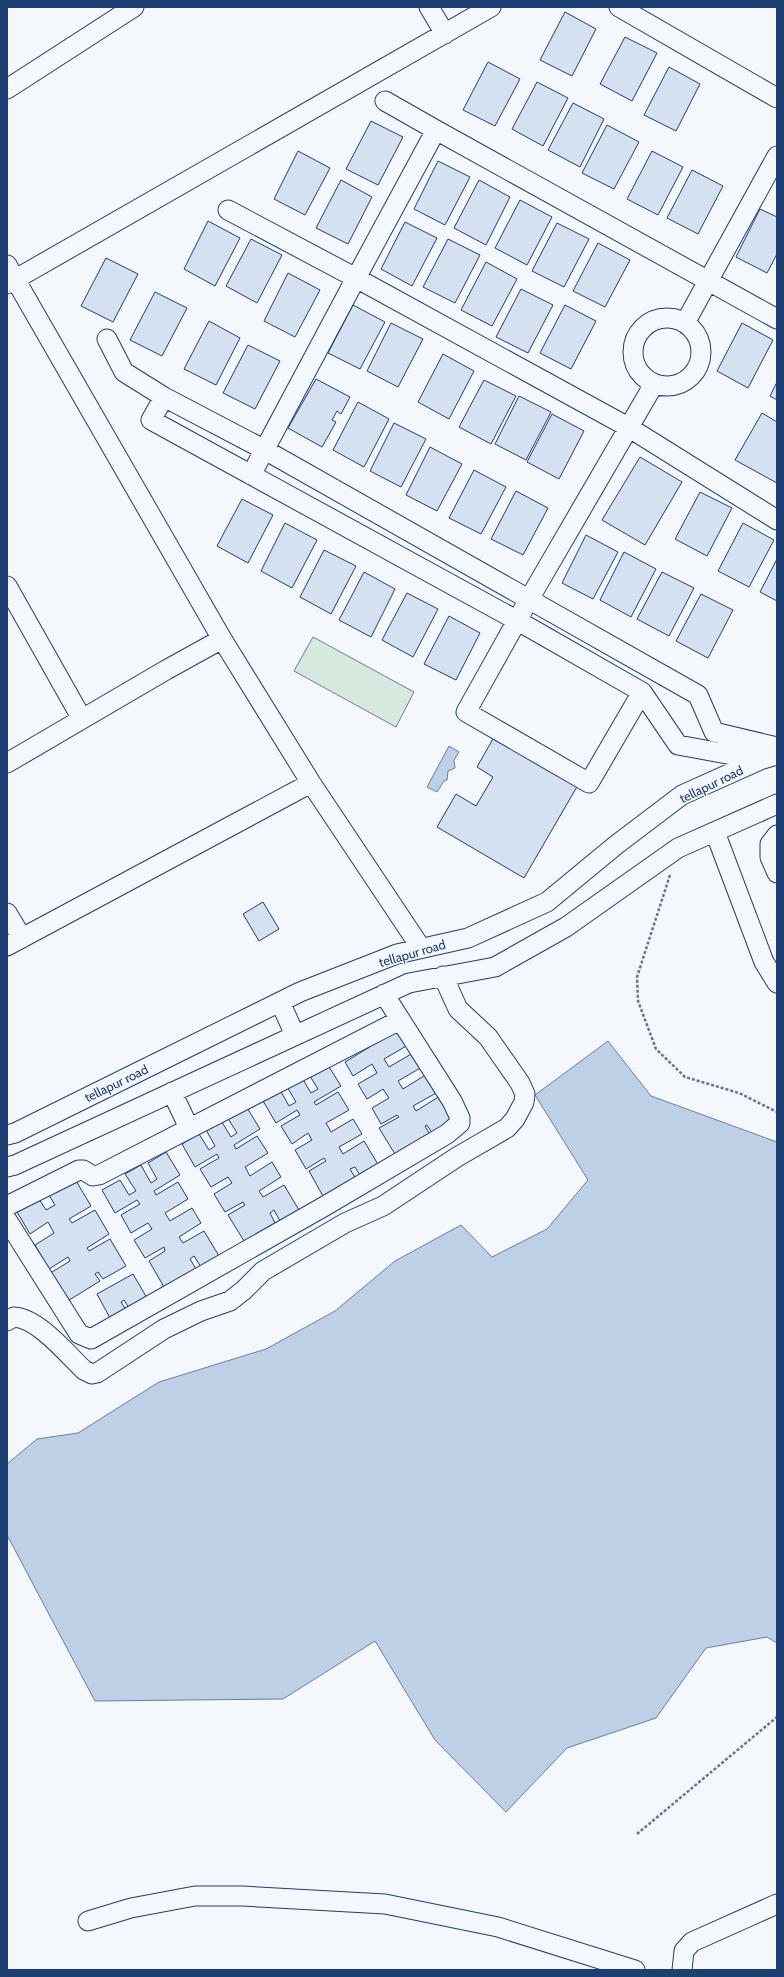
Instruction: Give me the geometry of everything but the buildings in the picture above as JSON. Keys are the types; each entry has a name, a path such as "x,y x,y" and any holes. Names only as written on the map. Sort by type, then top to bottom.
{"street":[{"path":"7,89 134,7"},
{"path":"429,7 445,34"},
{"path":"421,948 311,783 222,639 10,276 491,7"},
{"path":"618,7 777,98"},
{"path":"385,101 777,318"},
{"path":"251,475 436,130"},
{"path":"685,323 777,156"},
{"path":"228,210 356,278 628,428 777,520"},
{"path":"670,318 685,323 693,330 699,339 701,350 700,360 696,370 688,379 677,385 666,386 654,384 640,373 633,358 633,346 637,334 644,326 653,320 670,318"},
{"path":"107,339 124,372 164,397 265,450 698,695 714,732 777,747"},
{"path":"642,692 589,783 466,712 518,621 528,600 654,384"},
{"path":"164,397 151,420 518,621 642,692 678,746 769,757"},
{"path":"7,586 82,719"},
{"path":"7,763 222,639"},
{"name":"tellapur road","path":"7,1135 15,1133 300,992 397,954 468,938 547,902 616,845 682,795 769,757"},
{"path":"7,913 14,942 311,783"},
{"path":"7,1167 409,983 495,967 566,927 678,848 777,804"},
{"path":"715,832 764,962 777,983"},
{"path":"777,835 770,844 770,857 777,873"},
{"path":"7,1321 14,1317 27,1320 44,1332 84,1370 92,1374 97,1373 164,1329 201,1311 230,1301 264,1271 346,1223 383,1206 457,1158 507,1128 522,1109 525,1094 520,1083 488,1037 458,1009 443,976"},
{"path":"7,1220 79,1334 91,1339 325,1206 456,1127 460,1123 460,1118 452,1101 384,994"},
{"path":"280,1002 295,1035"},
{"path":"7,1206 79,1170 83,1170 93,1176 99,1175 400,1020"},
{"path":"172,1092 189,1128"},
{"path":"88,1921 131,1908 195,1896 242,1896 385,1904 498,1927 627,1969"},
{"path":"682,1970 684,1951 692,1942 777,1904"}],"path":[{"path":"678,848 637,977 638,1001 656,1049 685,1077 739,1093 777,1112"},
{"path":"637,1834 777,1717"}],"shaded area":[{"path":"313,637 414,692 396,727 294,671"}],"water":[{"path":"449,746 459,752 454,760 455,768 448,771 447,780 444,781 437,792 427,787"},
{"path":"608,1041 651,1096 777,1142 777,1643 767,1637 706,1648 656,1718 567,1748 506,1812 435,1740 375,1641 283,1699 95,1701 7,1535 7,1464 37,1439 78,1433 159,1382 266,1349 335,1311 395,1261 461,1225 492,1257 547,1229 588,1180 535,1095"}]}
